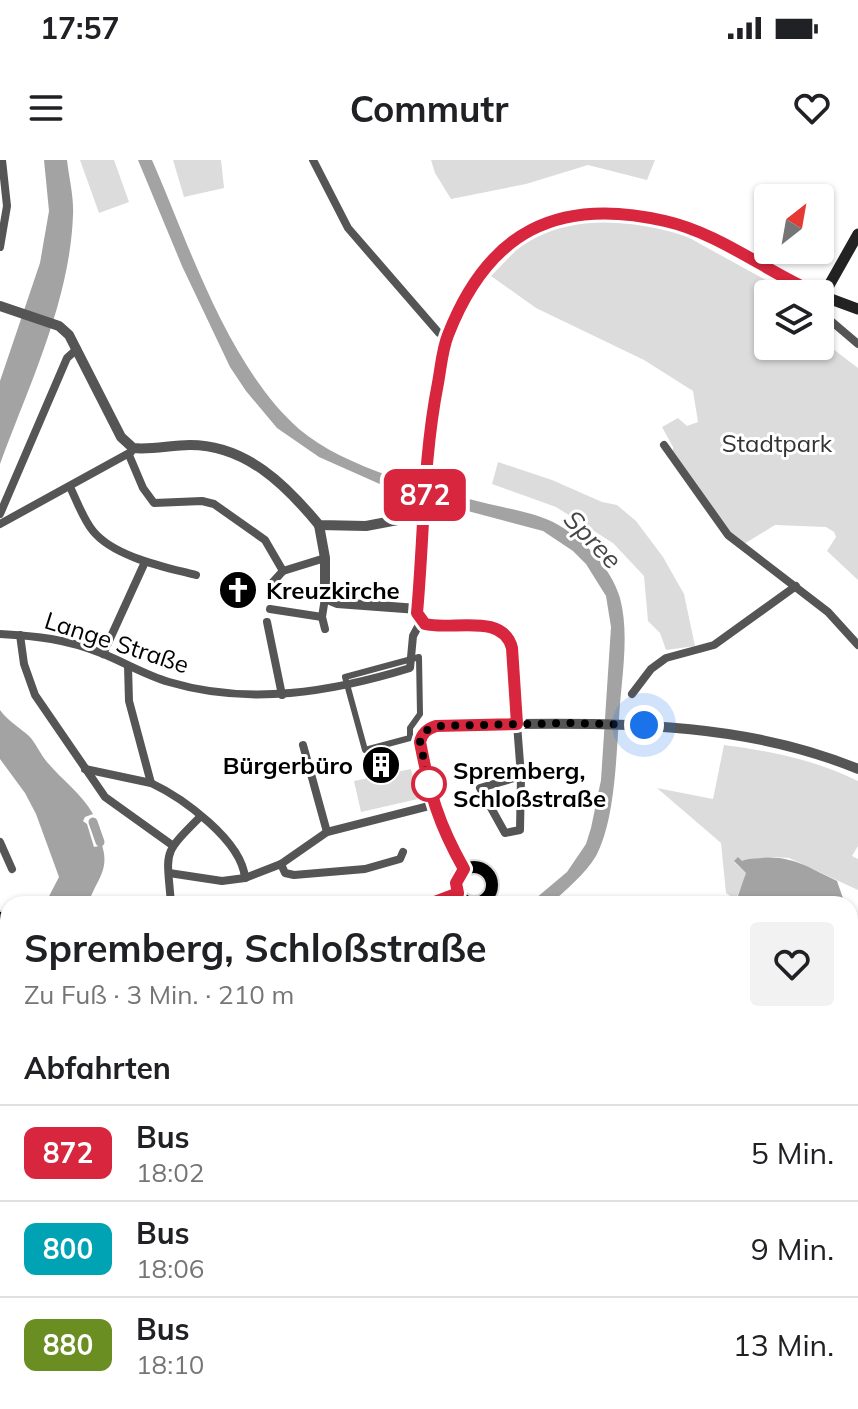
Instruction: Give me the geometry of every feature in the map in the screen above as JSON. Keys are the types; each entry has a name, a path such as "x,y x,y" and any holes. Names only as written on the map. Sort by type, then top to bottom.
{"main road":[{"path":"464,869 445,836 433,805 422,737 436,726 517,724 512,648 500,630 431,626 419,614 425,466 447,337 476,280 522,235 552,219 582,213 665,221 696,232 791,280"},
{"path":"830,280 858,234"},
{"path":"834,300 858,309"},
{"path":"462,896 458,893 456,883 464,869 476,866 486,871 492,881 490,896"},
{"path":"450,896 458,893"}],"street":[{"path":"0,247 7,206 2,160"},
{"path":"313,160 348,228 439,333 447,337"},
{"path":"0,306 59,326 69,335 131,452 143,488 154,503 202,501 214,504 265,540 283,571"},
{"path":"834,324 858,344"},
{"path":"0,514 67,358 77,349"},
{"path":"0,524 131,452 193,445 237,454 276,480 319,525 325,558 322,617 325,629"},
{"path":"664,445 728,535 828,612 858,645"},
{"path":"70,487 92,530 101,539 145,562 196,575"},
{"path":"319,525 366,526 424,511"},
{"path":"272,583 283,571 325,558"},
{"path":"103,654 145,562"},
{"path":"632,694 651,669 666,658 714,645 796,586"},
{"path":"325,598 337,603 419,614 410,659 419,657 420,714 410,728 410,738 365,750 343,686"},
{"path":"270,609 322,617"},
{"path":"267,622 282,695"},
{"name":"Lange Straße","path":"0,634 48,636 185,686 282,695 343,686 410,668 410,659"},
{"path":"20,635 24,664 35,695 84,768 105,797 172,845"},
{"path":"128,666 129,701 151,783"},
{"path":"521,776 480,788 505,833 520,830 521,776 517,724 644,725 716,731 810,751 858,769"},
{"path":"303,745 327,832"},
{"path":"84,768 151,783 165,790 232,845 244,867 245,878"},
{"path":"169,873 222,881 245,878 281,864 327,832 433,805"},
{"path":"170,896 167,855 172,845 200,817"},
{"path":"0,842 12,869"},
{"path":"281,864 285,873 294,875 365,869 400,859 403,852"}],"green space":[{"path":"80,160 114,160 129,202 99,213"},
{"path":"173,160 221,160 224,188 184,197"},
{"path":"431,160 655,160 647,180 588,165 526,184 451,199"},
{"name":"Stadtpark","path":"581,217 650,223 675,230 766,280 754,280 754,360 834,360 834,350 858,368 858,580 827,551 836,537 826,527 775,525 744,544 729,533 673,453 662,427 678,418 687,426 698,422 693,391 644,360 536,308 491,276 523,243"},
{"path":"498,462 617,505 636,521 663,557 684,594 695,646 666,650 660,633 648,621 644,576 613,543 556,507 492,484"},
{"path":"724,745 792,757 858,781 858,846 852,856 858,859 858,890 789,858 774,857 734,862 746,873 738,896 730,896 726,893 721,843 657,788 713,799"},
{"path":"411,769 418,799 361,812 354,781"}],"shaded area":[{"path":"44,160 67,160 73,208 70,247 46,342 0,464 0,381 40,263 49,211"},
{"path":"138,160 152,160 213,304 251,373 299,429 340,455 390,476 553,522 585,544 610,575 620,598 625,643 611,808 596,856 559,896 538,896 567,872 586,844 601,780 611,627 606,596 586,564 543,531 400,493 319,457 277,428 230,367 182,266"},
{"path":"0,710 29,736 47,762 93,814 83,821 87,824 94,847 101,842 104,867 92,896 49,896 59,877 36,814 0,759"},
{"path":"738,857 742,861 773,858 792,861 837,881 842,896 738,896 746,873 734,861"}],"waterway":[{"path":"93,822 100,842"}],"bus line":[{"name":"872","path":"452,896 458,893 457,877 464,869 436,814 421,737 425,731 436,726 517,724 512,648 508,638 500,630 489,627 431,626 421,621 417,613 424,530 425,466 436,393 447,337 476,280 522,235 552,219 582,213 665,221 696,232 788,280"}],"place":[{"name":"Kreuzkirche","path":"238,590"},
{"name":"Bürgerbüro","path":"381,765"},
{"name":"Spremberg, Schloßstraße","path":"429,784"}],"route":[{"path":"429,784 420,742 425,731 431,727 570,723 644,725"}],"water label":[{"name":"Spree","path":"593,539"}]}
